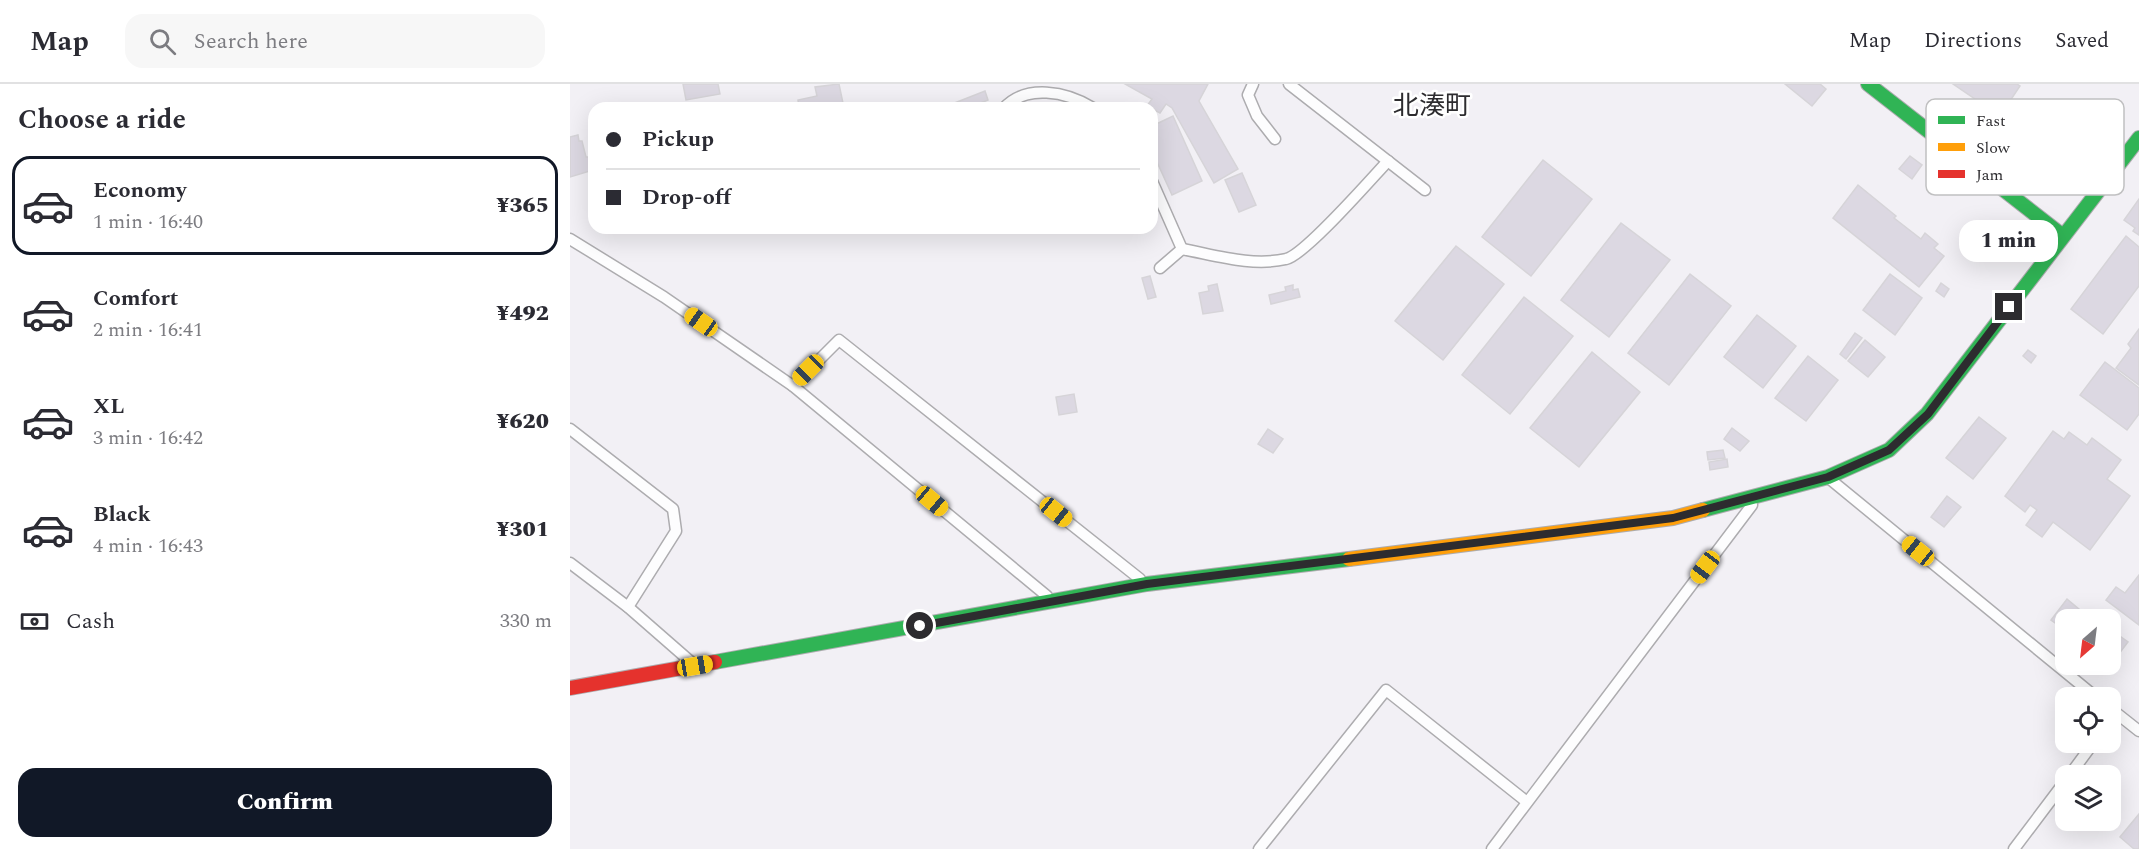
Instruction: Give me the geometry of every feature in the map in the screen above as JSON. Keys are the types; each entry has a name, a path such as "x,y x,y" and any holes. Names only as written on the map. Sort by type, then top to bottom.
{"street":[{"path":"1868,84 1926,129"},
{"path":"2124,157 2139,138"},
{"path":"2010,195 2063,236"},
{"path":"570,688 1147,584 1673,518 1828,477 1889,450 1928,414 2095,195"}],"lane":[{"path":"1253,84 1248,95 1257,117 1275,139"},
{"path":"1011,102 1025,89 1043,85 1083,102"},
{"path":"1296,86 1425,190"},
{"path":"1182,249 1256,262 1289,259 1319,234 1388,161"},
{"path":"1158,195 1182,249"},
{"path":"570,239 664,297 793,386 1055,602"},
{"path":"1160,268 1182,249"},
{"path":"793,386 839,340 1147,584"},
{"path":"570,429 673,509 676,531 628,607"},
{"path":"1828,477 2084,687"},
{"path":"1492,849 1760,495"},
{"path":"570,563 628,607 695,666"},
{"path":"1259,849 1386,690 1527,802"},
{"path":"2121,720 2139,731"},
{"path":"2014,849 2055,795"}],"building":[{"path":"683,84 718,84 720,94 686,100"},
{"path":"839,84 843,102 798,102 798,100 817,96 815,87"},
{"path":"1125,84 1208,84 1199,101 1238,169 1214,183 1172,108 1166,104 1160,113 1158,102 1150,102 1152,99"},
{"path":"1785,84 1820,84 1826,89 1812,106"},
{"path":"1953,84 2017,84 2020,86 2011,99 1975,99"},
{"path":"985,91 988,100 983,102 957,102"},
{"path":"1173,116 1202,181 1172,195 1158,164 1158,123"},
{"path":"578,135 579,141 582,141 586,157 588,157 588,172 570,177 570,137"},
{"path":"1910,156 1922,165 1912,179 1899,169"},
{"path":"1543,160 1592,199 1531,276 1482,237"},
{"path":"1242,173 1256,205 1239,212 1225,180"},
{"path":"1858,185 1921,239 1925,233 1938,244 1934,248 1944,256 1919,287 1833,218"},
{"path":"2139,199 2139,235 2133,231 2135,228 2124,220"},
{"path":"1621,223 1670,260 1609,337 1561,300"},
{"path":"2126,236 2139,247 2139,286 2103,334 2071,309"},
{"path":"1456,246 1504,284 1443,360 1395,321"},
{"path":"1690,274 1731,306 1669,385 1628,353"},
{"path":"1890,274 1922,298 1895,335 1863,310"},
{"path":"1150,276 1156,297 1148,299 1142,278"},
{"path":"1941,283 1949,289 1944,297 1936,291"},
{"path":"1217,284 1223,311 1203,314 1199,293 1209,291 1208,286"},
{"path":"1293,285 1293,290 1298,289 1300,297 1271,304 1269,295 1286,291 1285,287"},
{"path":"1524,297 1573,336 1510,414 1462,375"},
{"path":"1757,315 1796,346 1763,388 1724,357"},
{"path":"2139,329 2139,385 2116,368 2131,348 2128,344"},
{"path":"1855,333 1862,338 1846,359 1840,354"},
{"path":"1865,340 1885,357 1868,377 1848,361"},
{"path":"2028,350 2036,356 2031,363 2023,356"},
{"path":"1592,352 1640,392 1579,467 1530,428"},
{"path":"1808,356 1838,380 1806,421 1775,398"},
{"path":"2105,362 2139,388 2139,414 2127,430 2080,395"},
{"path":"1074,394 1077,412 1059,415 1056,397"},
{"path":"1979,417 2006,438 1973,479 1946,458"},
{"path":"1732,428 1749,441 1740,451 1724,439"},
{"path":"1268,429 1283,439 1273,453 1258,444"},
{"path":"2053,431 2064,439 2069,432 2087,445 2092,438 2121,460 2107,479 2130,496 2090,550 2053,522 2042,537 2026,525 2037,510 2030,505 2025,512 2005,496"},
{"path":"1723,450 1725,458 1708,460 1707,452"},
{"path":"1727,459 1728,467 1710,470 1709,462"},
{"path":"1947,496 1961,507 1944,527 1931,517"},
{"path":"2139,575 2139,625 2121,609 2106,600 2116,587 2125,593"},
{"path":"2067,599 2079,609 2059,609"},
{"path":"2121,637 2128,642 2121,651"},
{"path":"2139,814 2139,849 2134,849 2120,837"}],"traffic: fast":[{"path":"1868,84 1926,129"},
{"path":"2124,158 2139,138"},
{"path":"2010,195 2063,236"},
{"path":"1703,510 1828,477 1889,450 1927,414 2095,195"},
{"path":"715,662 1147,584 1349,559"}],"traffic: slow":[{"path":"1349,559 1673,518 1703,510"}],"traffic: jam":[{"path":"570,688 715,662"}],"district":[{"name":"北湊町","path":"1432,105"}],"route":[{"path":"920,626 1147,584 1673,518 1828,477 1889,450 1928,414 2009,307"}]}
